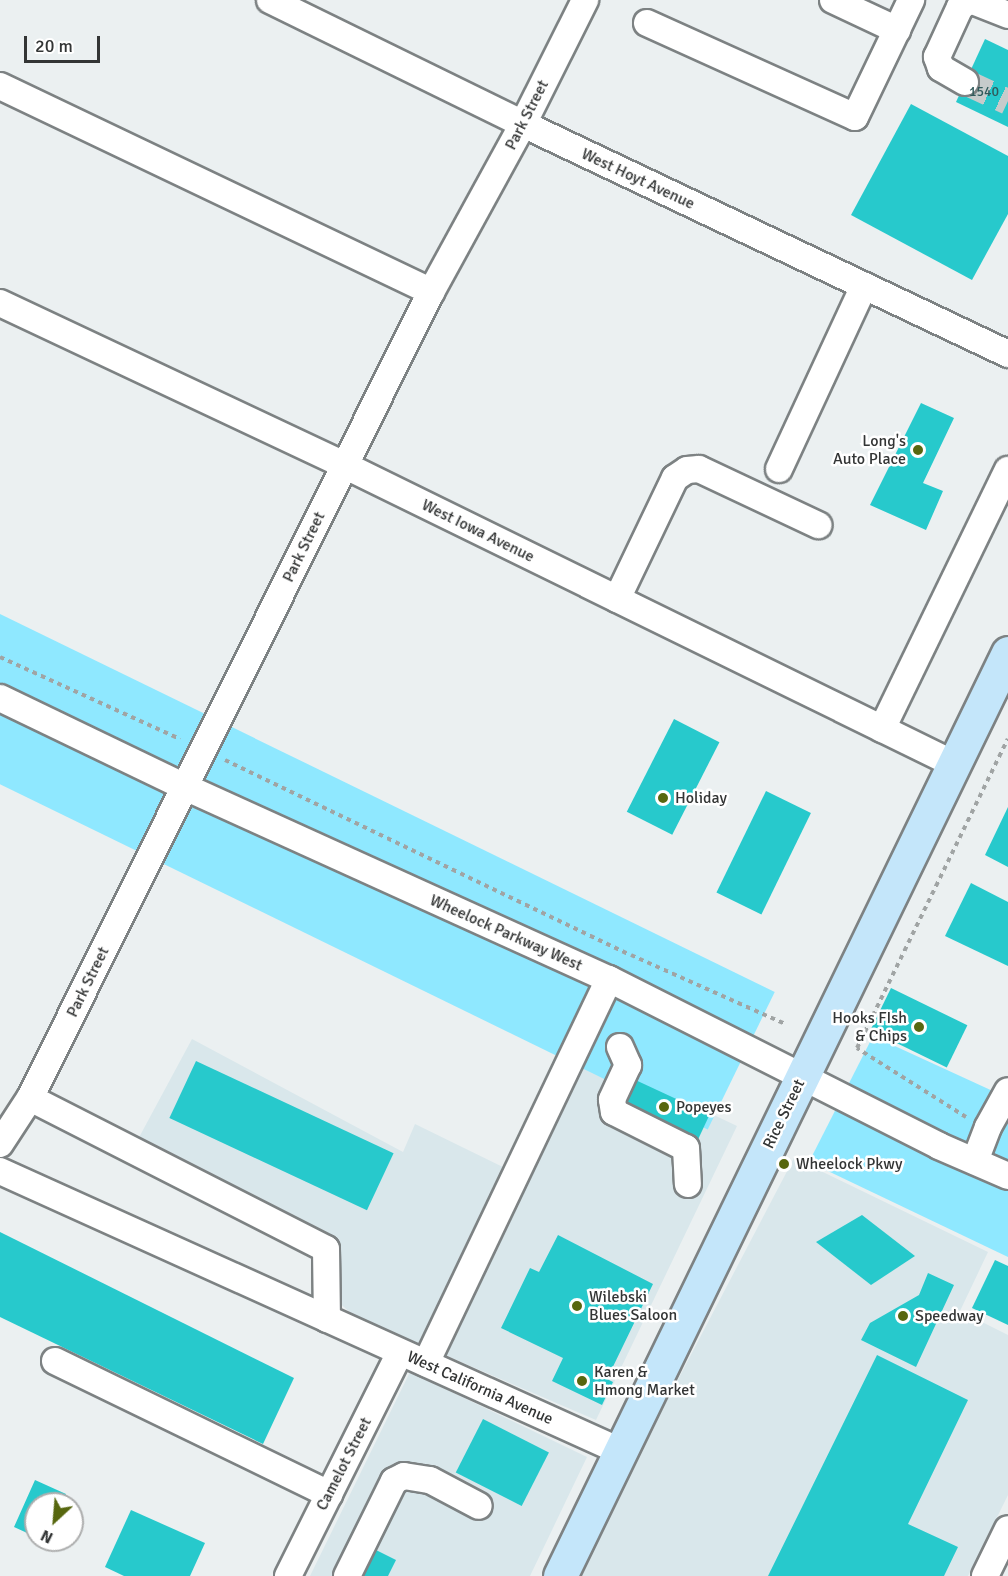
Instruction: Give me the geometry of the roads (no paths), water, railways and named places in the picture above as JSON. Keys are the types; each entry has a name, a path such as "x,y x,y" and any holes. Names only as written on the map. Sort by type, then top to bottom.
{"main road":[{"name":"Rice Street","path":"560,1576 802,1076 865,953 1008,653"}],"street":[{"name":"West Hoyt Avenue","path":"270,0 523,124 1008,354"},
{"name":"Park Street","path":"0,1144 30,1098 431,292 523,124 585,0"},
{"path":"833,0 897,30"},
{"path":"647,23 855,117 911,0"},
{"path":"965,82 942,68 937,57 960,7 970,0 1008,15"},
{"path":"0,86 431,292"},
{"path":"779,469 864,286"},
{"name":"West Iowa Avenue","path":"0,303 345,465 954,764"},
{"path":"617,599 675,478 687,470 699,469 818,525"},
{"path":"882,729 1008,470"},
{"name":"Wheelock Parkway West","path":"0,698 185,787 609,979 939,1146 1008,1176"},
{"path":"426,1363 609,979"},
{"path":"620,1047 628,1065 612,1100 614,1112 686,1149 688,1184"},
{"path":"975,1161 988,1127 1008,1091"},
{"path":"30,1098 326,1249 334,1322"},
{"name":"West California Avenue","path":"0,1171 620,1451"},
{"name":"Camelot Street","path":"288,1576 400,1352"},
{"path":"55,1361 329,1494"},
{"path":"347,1576 394,1481 405,1476 430,1480 479,1506"},
{"path":"985,1576 1008,1529"}],"tunnel":[{"path":"965,82 1008,102"}],"place":[{"name":"Long's Auto Place","path":"918,450"},
{"name":"Holiday","path":"663,798"},
{"name":"Hooks FIsh & Chips","path":"919,1027"},
{"name":"Popeyes","path":"664,1107"},
{"name":"Wheelock Pkwy","path":"784,1164"},
{"name":"Wilebski Blues Saloon","path":"577,1306"},
{"name":"Speedway","path":"903,1316"},
{"name":"Karen & Hmong Market","path":"582,1381"}]}
